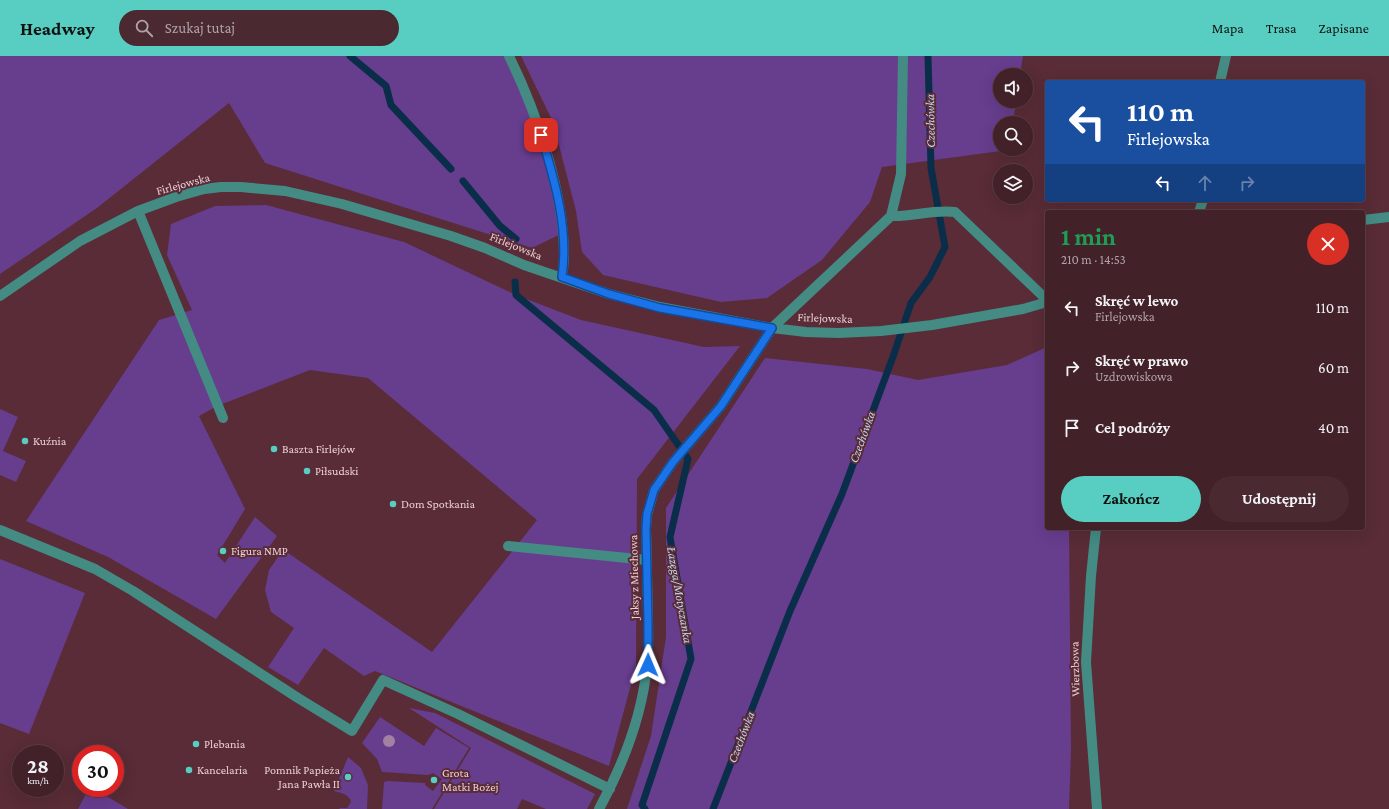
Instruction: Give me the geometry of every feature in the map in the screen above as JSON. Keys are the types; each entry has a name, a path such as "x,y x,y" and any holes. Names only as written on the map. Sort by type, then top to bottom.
{"street":[{"path":"510,56 535,118 555,181 563,234 564,257 562,277"},
{"path":"903,56 901,174 891,216 904,216 944,210 955,212 1045,299"},
{"path":"1220,80 1226,56"},
{"name":"Firlejowska","path":"0,296 80,241 138,211 176,197 204,189 241,187 284,191 342,204 451,236 485,248 524,265 609,294 660,308 772,328 838,334 881,331 932,325 1023,309 1045,302"},
{"path":"138,211 223,418"},
{"name":"Jaksy z Miechowa","path":"599,809 610,789 630,741 641,705 648,665 646,529 647,514 654,490 673,462 721,406 772,328 891,216"},
{"path":"1365,220 1389,217"},
{"path":"0,530 95,569 133,591 298,698 352,731 383,680 458,714 610,789"},
{"name":"Wierzbowa","path":"1096,530 1091,576 1086,662 1097,809"},
{"path":"508,546 647,560"}],"shaded area":[{"path":"0,56 509,56 535,118 563,233 532,248 265,163 229,103 97,208 0,274"},
{"path":"521,56 1023,56 1021,68 993,68 993,108 1015,108 1014,116 993,116 993,152 882,167 870,202 822,260 767,298 721,302 603,275 582,252 576,211 553,122"},
{"path":"266,205 404,242 516,295 581,320 704,347 740,346 637,479 636,666 609,766 375,671 364,676 324,648 298,685 268,667 294,628 271,612 265,590 269,570 278,557 288,553 432,652 537,520 368,378 310,370 217,406 199,416 245,509 217,555 225,563 255,517 277,536 216,619 108,557 26,521 159,320 192,310 167,255 171,224 215,206"},
{"path":"1045,348 1045,530 1069,530 1071,752 1069,809 627,809 651,736 666,637 666,508 765,358 867,369 918,380 1007,365"},
{"path":"0,409 18,417 3,451 26,461 16,482 0,475"},
{"path":"0,559 85,593 29,734 0,723"},
{"path":"409,708 435,713 595,794 587,809 546,809 522,799 517,809 434,809 471,748"},
{"path":"380,717 424,746 436,728 469,748 432,809 382,809 384,782 425,783 425,785 433,791 442,779 433,773 428,775 382,772 377,759 362,743"},
{"path":"348,757 361,768 368,785 367,809 339,809 347,808 351,802 347,796 334,791"},
{"path":"84,797 108,797 128,809 78,809"}],"waterway":[{"name":"Łazęga/Motyczanka","path":"350,56 386,86 391,105 451,169"},
{"name":"Czechówka","path":"713,809 790,611 842,494 894,354 911,303 930,277 945,247 931,168 928,56"},
{"name":"Łazęga/Motyczanka","path":"463,181 500,226 516,239"},
{"name":"Łazęga/Motyczanka","path":"515,282 516,295 654,410 688,459 670,537 691,659 642,805 645,809"}],"place":[{"name":"Kuźnia","path":"25,441"},
{"name":"Baszta Firlejów","path":"274,449"},
{"name":"Piłsudski","path":"307,471"},
{"name":"Dom Spotkania","path":"393,504"},
{"name":"Figura NMP","path":"223,551"},
{"name":"Plebania","path":"196,744"},
{"name":"Kancelaria","path":"189,770"},
{"name":"Pomnik Papieża Jana Pawła II","path":"348,777"},
{"name":"Grota Matki Bożej","path":"434,780"}],"route":[{"path":"541,135 555,181 563,234 564,257 562,277 609,294 660,308 772,328 721,406 673,462 654,490 647,514 646,529 648,665"}]}
